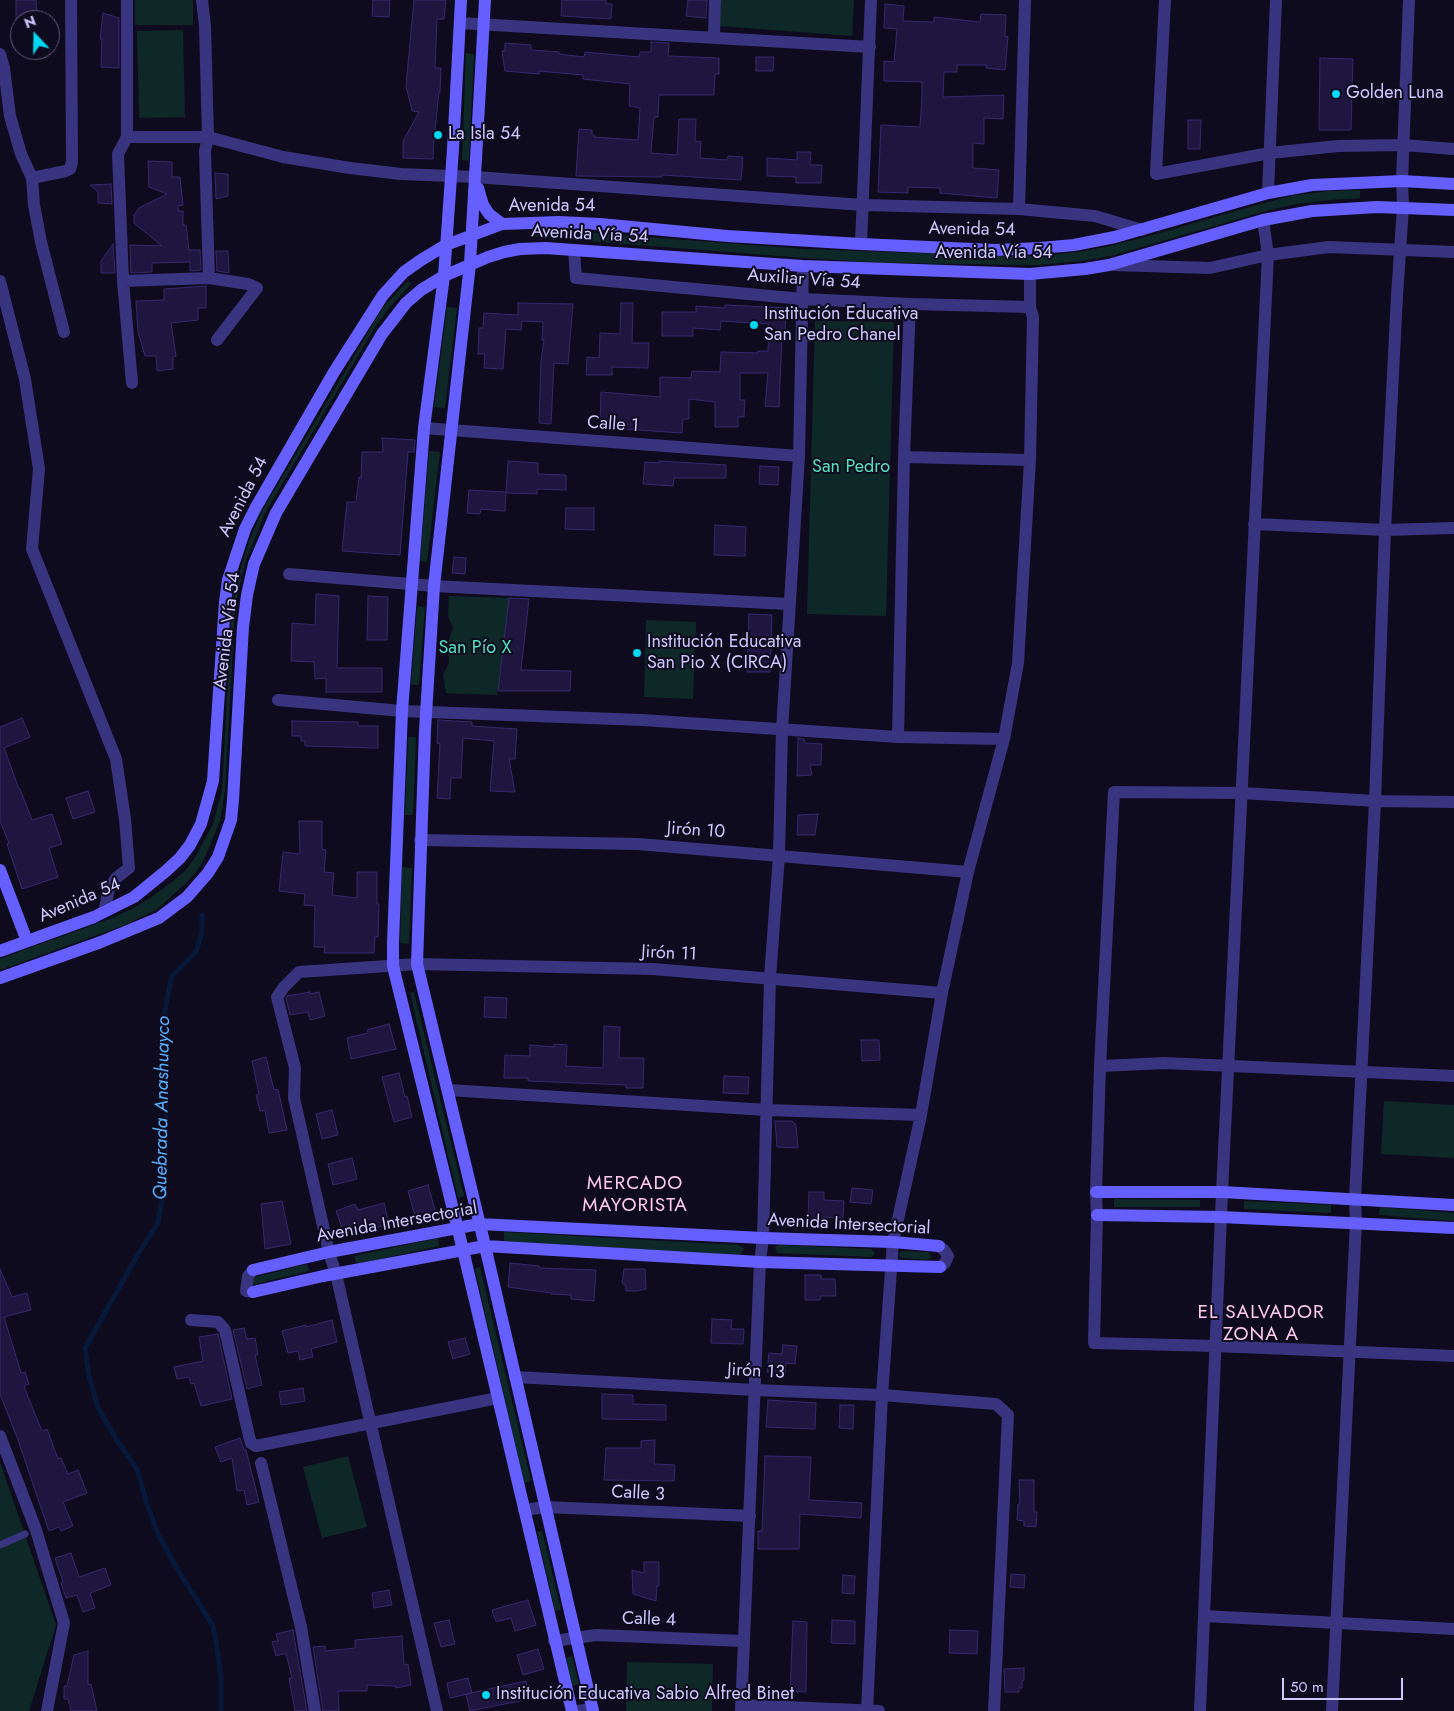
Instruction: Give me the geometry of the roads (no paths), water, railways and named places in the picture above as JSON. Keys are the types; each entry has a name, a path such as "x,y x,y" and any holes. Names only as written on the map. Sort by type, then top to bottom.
{"street":[{"path":"32,178 66,171 70,168 72,162 71,0"},
{"path":"127,0 127,137 118,154 123,281 132,383"},
{"path":"202,0 205,26 208,137 205,152 209,278"},
{"path":"462,0 444,276 424,428 411,583 402,711 393,966 463,1250 572,1711"},
{"path":"485,0 470,264 434,586 426,711 416,964 448,1090 593,1710 577,1711"},
{"path":"714,37 715,0"},
{"path":"861,244 871,0"},
{"path":"1019,209 1026,0"},
{"path":"1165,0 1156,174 1270,154 1338,146 1403,145 1454,149"},
{"path":"1268,193 1276,0"},
{"path":"1332,1711 1375,801 1385,530 1403,207 1403,145 1409,0"},
{"path":"460,23 870,47"},
{"path":"0,54 4,68 10,116 21,154 32,178 34,205 41,242 64,332"},
{"path":"127,137 208,137 283,157 350,168 451,177 475,177 863,205 1019,209 1095,216 1142,230"},
{"path":"475,177 483,205 489,214 502,224"},
{"path":"1402,181 1454,184"},
{"name":"Avenida 54","path":"0,951 104,912 134,896 166,872 190,845 202,824 213,780 221,646 228,580 234,558 256,507 334,372 383,295 404,272 446,245 502,224 558,222 728,236 861,244 995,250 1040,248 1097,241 1142,230 1268,193 1312,185 1402,181"},
{"name":"Avenida Vía 54","path":"0,978 101,942 159,918 188,897 208,873 218,857 231,820 243,627 246,595 254,564 276,513 382,334 406,303 421,290 444,276 488,257 520,249 546,248 803,266 1030,274 1109,265 1264,220 1312,211 1403,207 1454,210"},
{"path":"1200,1711 1222,1192 1268,256 1264,220"},
{"path":"1109,265 1210,268 1268,256 1329,247 1454,252"},
{"name":"Auxiliar Vía 54","path":"574,250 576,278 803,299 1030,307"},
{"path":"803,266 799,456 782,730 779,855 770,978 763,1238 760,1262 741,1708 871,1711 882,1395 893,1242 920,1115 942,992 968,872 1004,739 1018,663 1030,460 1033,317 1030,307 1030,274"},
{"path":"123,281 209,278 248,284 257,288 217,340"},
{"path":"0,281 25,379 38,469 32,549 116,759 125,819 129,868 116,878 109,889 104,912"},
{"path":"898,738 904,457 910,304"},
{"name":"Calle 1","path":"424,428 799,456"},
{"path":"904,457 1030,460"},
{"path":"1254,524 1385,530 1454,528"},
{"path":"289,574 434,586 789,604"},
{"path":"278,700 402,711 642,720 898,738 1004,739"},
{"path":"1454,802 1375,801 1242,793 1114,792 1100,1066 1094,1342 1454,1356"},
{"path":"397,839 420,840"},
{"name":"Jirón 10","path":"420,840 638,844 968,872"},
{"path":"0,870 27,941"},
{"name":"Jirón 11","path":"328,1252 294,1098 295,1068 277,997 284,987 300,972 416,964 653,970 942,992"},
{"path":"1100,1066 1165,1063 1454,1076"},
{"path":"448,1090 767,1110 920,1115"},
{"path":"1096,1192 1222,1192 1454,1205"},
{"path":"1097,1215 1222,1217 1454,1228"},
{"name":"Avenida Intersectorial","path":"479,1224 763,1238 893,1242 939,1246 948,1256 945,1263 940,1267 760,1262 485,1246 336,1274 253,1292 246,1291 248,1276 253,1270 328,1252 479,1224"},
{"path":"328,1252 336,1274 437,1711"},
{"path":"191,1320 218,1322 225,1330 249,1436 252,1443 256,1446 498,1398"},
{"name":"Jirón 13","path":"515,1377 882,1395 996,1404 1008,1415 994,1711"},
{"path":"0,1436 36,1530 64,1623 47,1711"},
{"path":"261,1464 301,1627 315,1711"},
{"name":"Calle 3","path":"524,1510 546,1507 750,1516"},
{"path":"1204,1616 1454,1629"},
{"name":"Calle 4","path":"554,1641 596,1635 743,1641"}],"lane":[{"path":"0,1545 25,1534"}],"waterway":[{"name":"Quebrada Anashuayco","path":"202,915 202,932 196,952 172,976 165,1009 166,1118 164,1187 158,1223 85,1348 89,1376 98,1408 137,1469 158,1534 213,1626 221,1679 221,1711"}],"place":[{"name":"Golden Luna","path":"1336,94"},
{"name":"La Isla 54","path":"438,135"},
{"name":"Institución Educativa San Pedro Chanel","path":"754,325"},
{"name":"Institución Educativa San Pio X (CIRCA)","path":"637,653"},
{"name":"Institución Educativa Sabio Alfred Binet","path":"486,1695"}],"district":[{"name":"MERCADO MAYORISTA","path":"635,1195"},
{"name":"EL SALVADOR ZONA A","path":"1261,1324"}],"park label":[{"name":"San Pedro","path":"851,468"},
{"name":"San Pío X","path":"475,649"}]}
